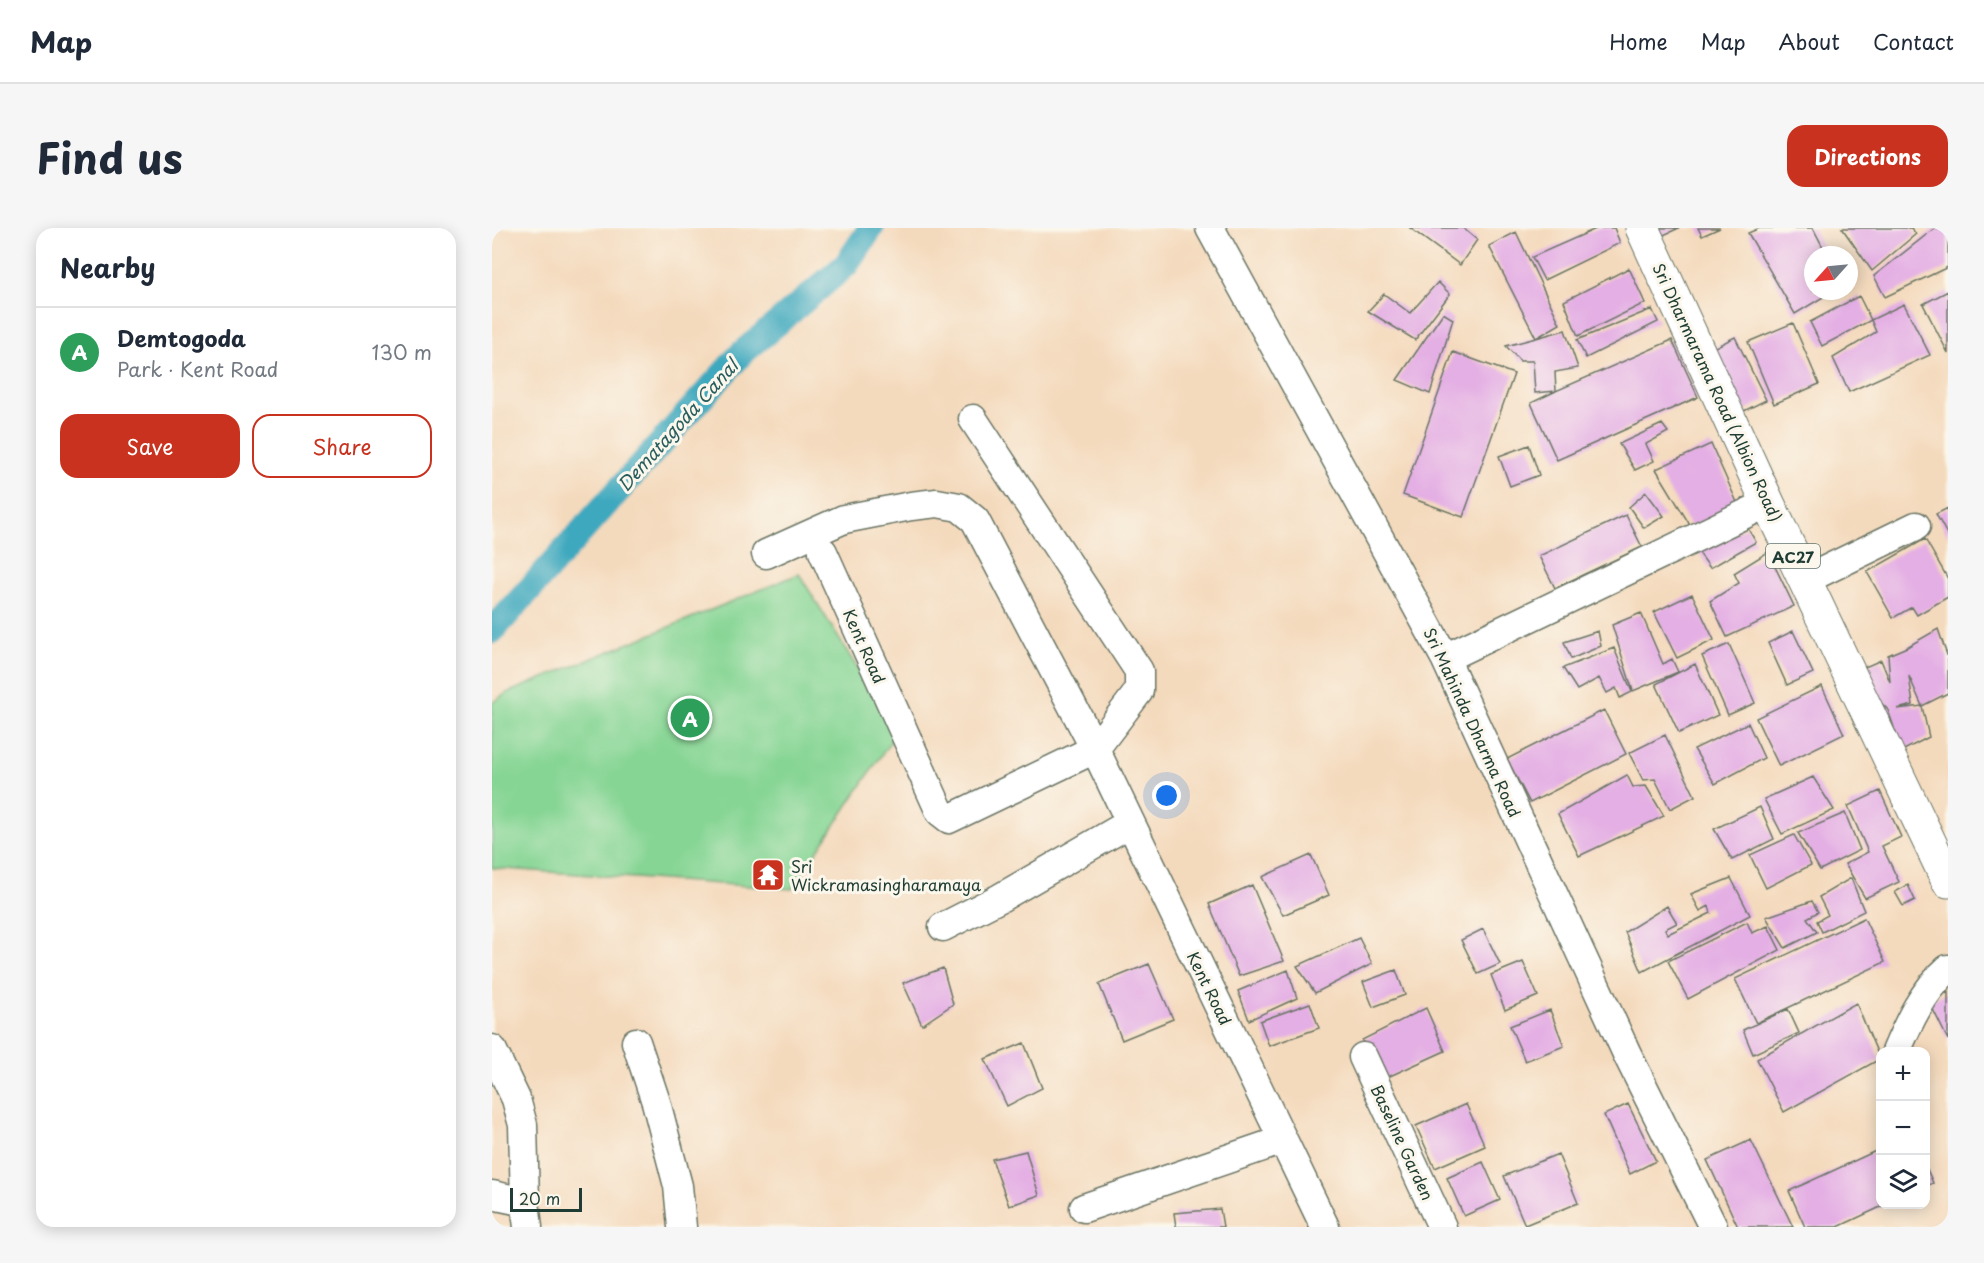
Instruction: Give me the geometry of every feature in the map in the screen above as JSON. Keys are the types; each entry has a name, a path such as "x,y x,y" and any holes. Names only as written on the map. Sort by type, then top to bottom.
{"main road":[{"name":"Sri Dharmarama Road (Albion Road)","path":"1642,228 1768,503 1948,881"}],"street":[{"name":"Sri Mahinda Dharma Road","path":"1210,228 1445,658 1627,1054 1713,1227"},
{"name":"Kent Road","path":"823,552 940,812 949,819 1095,749 1140,691 1139,671 973,420"},
{"path":"1445,658 1768,503"},
{"path":"766,554 844,519 911,506 938,504 959,507 975,520 1095,749"},
{"path":"1805,580 1916,526"},
{"name":"Kent Road","path":"1095,749 1325,1227"},
{"path":"943,927 999,898 1130,823"},
{"path":"1898,1047 1926,992 1948,969"},
{"path":"636,1042 656,1102 678,1186 682,1227"},
{"path":"492,1049 516,1099 523,1125 527,1215"},
{"name":"Baseline Garden","path":"1364,1057 1442,1227"},
{"path":"1084,1208 1283,1140"},
{"path":"492,1195 527,1215"}],"green space":[{"path":"799,574 897,732 792,889 492,868 492,703 507,693"}],"building":[{"path":"1410,228 1465,228 1477,240 1460,265"},
{"path":"1598,228 1614,228 1620,243 1544,280 1532,257"},
{"path":"1652,228 1679,228 1657,238"},
{"path":"1698,228 1720,228 1702,236"},
{"path":"1760,228 1813,228 1822,246 1804,246 1804,300 1818,300 1795,314 1748,233"},
{"path":"1842,228 1911,228 1916,234 1872,271 1858,251 1858,246 1855,246"},
{"path":"1935,228 1948,228 1948,267 1885,297 1874,276"},
{"path":"1516,232 1560,324 1536,338 1489,246"},
{"path":"1629,268 1645,303 1578,336 1564,301"},
{"path":"1438,282 1450,294 1415,340 1368,311 1384,294 1410,313"},
{"path":"1948,291 1948,353 1923,304"},
{"path":"1858,297 1871,320 1822,346 1810,322 1851,300 1858,300"},
{"path":"1904,304 1930,355 1849,392 1833,358 1876,332 1871,320"},
{"path":"1652,309 1658,322 1586,358 1577,340"},
{"path":"1443,313 1453,319 1430,394 1397,380"},
{"path":"1793,323 1819,384 1774,404 1748,342"},
{"path":"1565,330 1578,368 1555,372 1556,391 1535,393 1533,361 1520,361 1506,346"},
{"path":"1735,337 1766,400 1742,412 1711,349"},
{"path":"1672,340 1698,397 1557,460 1531,403"},
{"path":"1453,352 1514,374 1463,517 1403,495"},
{"path":"1662,424 1668,432 1646,444 1654,461 1635,470 1619,444"},
{"path":"1711,444 1740,509 1693,530 1656,469"},
{"path":"1529,445 1539,475 1510,486 1499,456"},
{"path":"1646,492 1664,516 1644,528 1629,507"},
{"path":"1948,508 1948,536 1936,514"},
{"path":"1626,515 1642,547 1555,588 1539,556"},
{"path":"1747,527 1756,542 1710,568 1697,550"},
{"path":"1925,539 1948,579 1948,597 1917,615 1912,607 1893,618 1867,572"},
{"path":"1768,552 1794,606 1727,637 1710,601 1739,583 1734,573"},
{"path":"1692,594 1714,640 1677,658 1654,612"},
{"path":"1641,613 1663,664 1672,659 1678,672 1633,691 1612,625"},
{"path":"1938,629 1948,658 1948,693 1922,706 1929,737 1902,751 1888,710 1867,688 1858,670 1881,660 1890,682 1888,655","holes":["1909,676 1922,706 1897,709 1913,705"]},
{"path":"1598,631 1601,646 1571,659 1564,642"},
{"path":"1793,631 1813,673 1787,685 1768,643"},
{"path":"1729,644 1755,703 1728,715 1702,656"},
{"path":"1614,648 1632,692 1620,698 1616,688 1607,693 1599,678 1577,690 1563,668"},
{"path":"1695,664 1718,715 1679,733 1656,684"},
{"path":"1822,686 1844,734 1779,766 1756,718"},
{"path":"1604,710 1626,754 1530,803 1507,759"},
{"path":"1748,723 1764,758 1715,784 1694,749"},
{"path":"1665,735 1695,796 1670,809 1655,779 1643,780 1629,753"},
{"path":"1627,775 1633,787 1646,786 1664,816 1579,856 1558,814"},
{"path":"1813,777 1834,810 1782,834 1764,799"},
{"path":"1880,791 1901,837 1882,846 1899,882 1865,898 1845,864 1868,852 1848,806"},
{"path":"1760,807 1774,839 1732,860 1714,829"},
{"path":"1845,813 1860,850 1820,870 1798,833"},
{"path":"1794,835 1811,865 1766,888 1750,855"},
{"path":"1311,855 1329,895 1283,915 1262,877"},
{"path":"1731,878 1750,915 1642,972 1625,932 1667,906 1677,923 1665,929 1668,934 1711,913 1709,906 1700,911 1691,894"},
{"path":"1851,878 1864,911 1822,932 1817,921 1828,915 1819,897"},
{"path":"1252,885 1284,961 1239,976 1209,904"},
{"path":"1908,885 1915,900 1903,906 1895,892"},
{"path":"1812,901 1818,912 1807,918 1817,932 1785,948 1766,917"},
{"path":"1864,918 1885,962 1756,1023 1735,979"},
{"path":"1747,922 1752,933 1768,926 1780,950 1688,999 1668,961"},
{"path":"1483,929 1500,964 1478,974 1461,940"},
{"path":"1359,938 1372,964 1315,993 1297,966"},
{"path":"1523,962 1538,996 1505,1010 1491,975"},
{"path":"1149,964 1173,1019 1122,1040 1099,984"},
{"path":"943,968 953,1004 922,1025 903,983"},
{"path":"1288,970 1297,998 1249,1020 1238,991"},
{"path":"1396,970 1405,995 1373,1007 1363,982"},
{"path":"1948,992 1948,1040 1929,1001"},
{"path":"1310,1003 1319,1028 1269,1046 1260,1021"},
{"path":"1856,1003 1876,1050 1876,1061 1784,1112 1757,1059"},
{"path":"1426,1008 1445,1051 1379,1081 1362,1040"},
{"path":"1788,1009 1799,1033 1753,1054 1743,1030"},
{"path":"1550,1010 1564,1046 1525,1061 1510,1026"},
{"path":"1024,1043 1042,1088 1007,1106 985,1059"},
{"path":"1466,1104 1485,1146 1435,1168 1416,1126"},
{"path":"1628,1104 1656,1161 1630,1174 1604,1115"},
{"path":"1751,1140 1793,1227 1738,1227 1707,1160"},
{"path":"1026,1151 1039,1195 1009,1206 992,1159"},
{"path":"1876,1151 1876,1209 1838,1227 1805,1227 1789,1191"},
{"path":"1558,1154 1578,1203 1525,1225 1504,1176"},
{"path":"1483,1162 1500,1200 1464,1216 1447,1178"},
{"path":"1220,1209 1223,1227 1176,1227 1174,1213"}],"waterway":[{"name":"Dematagoda Canal","path":"492,631 742,353 846,265 871,228"}],"place":[{"name":"Demtogoda","path":"690,718"},
{"name":"Sri Wickramasingharamaya","path":"768,875"}]}
